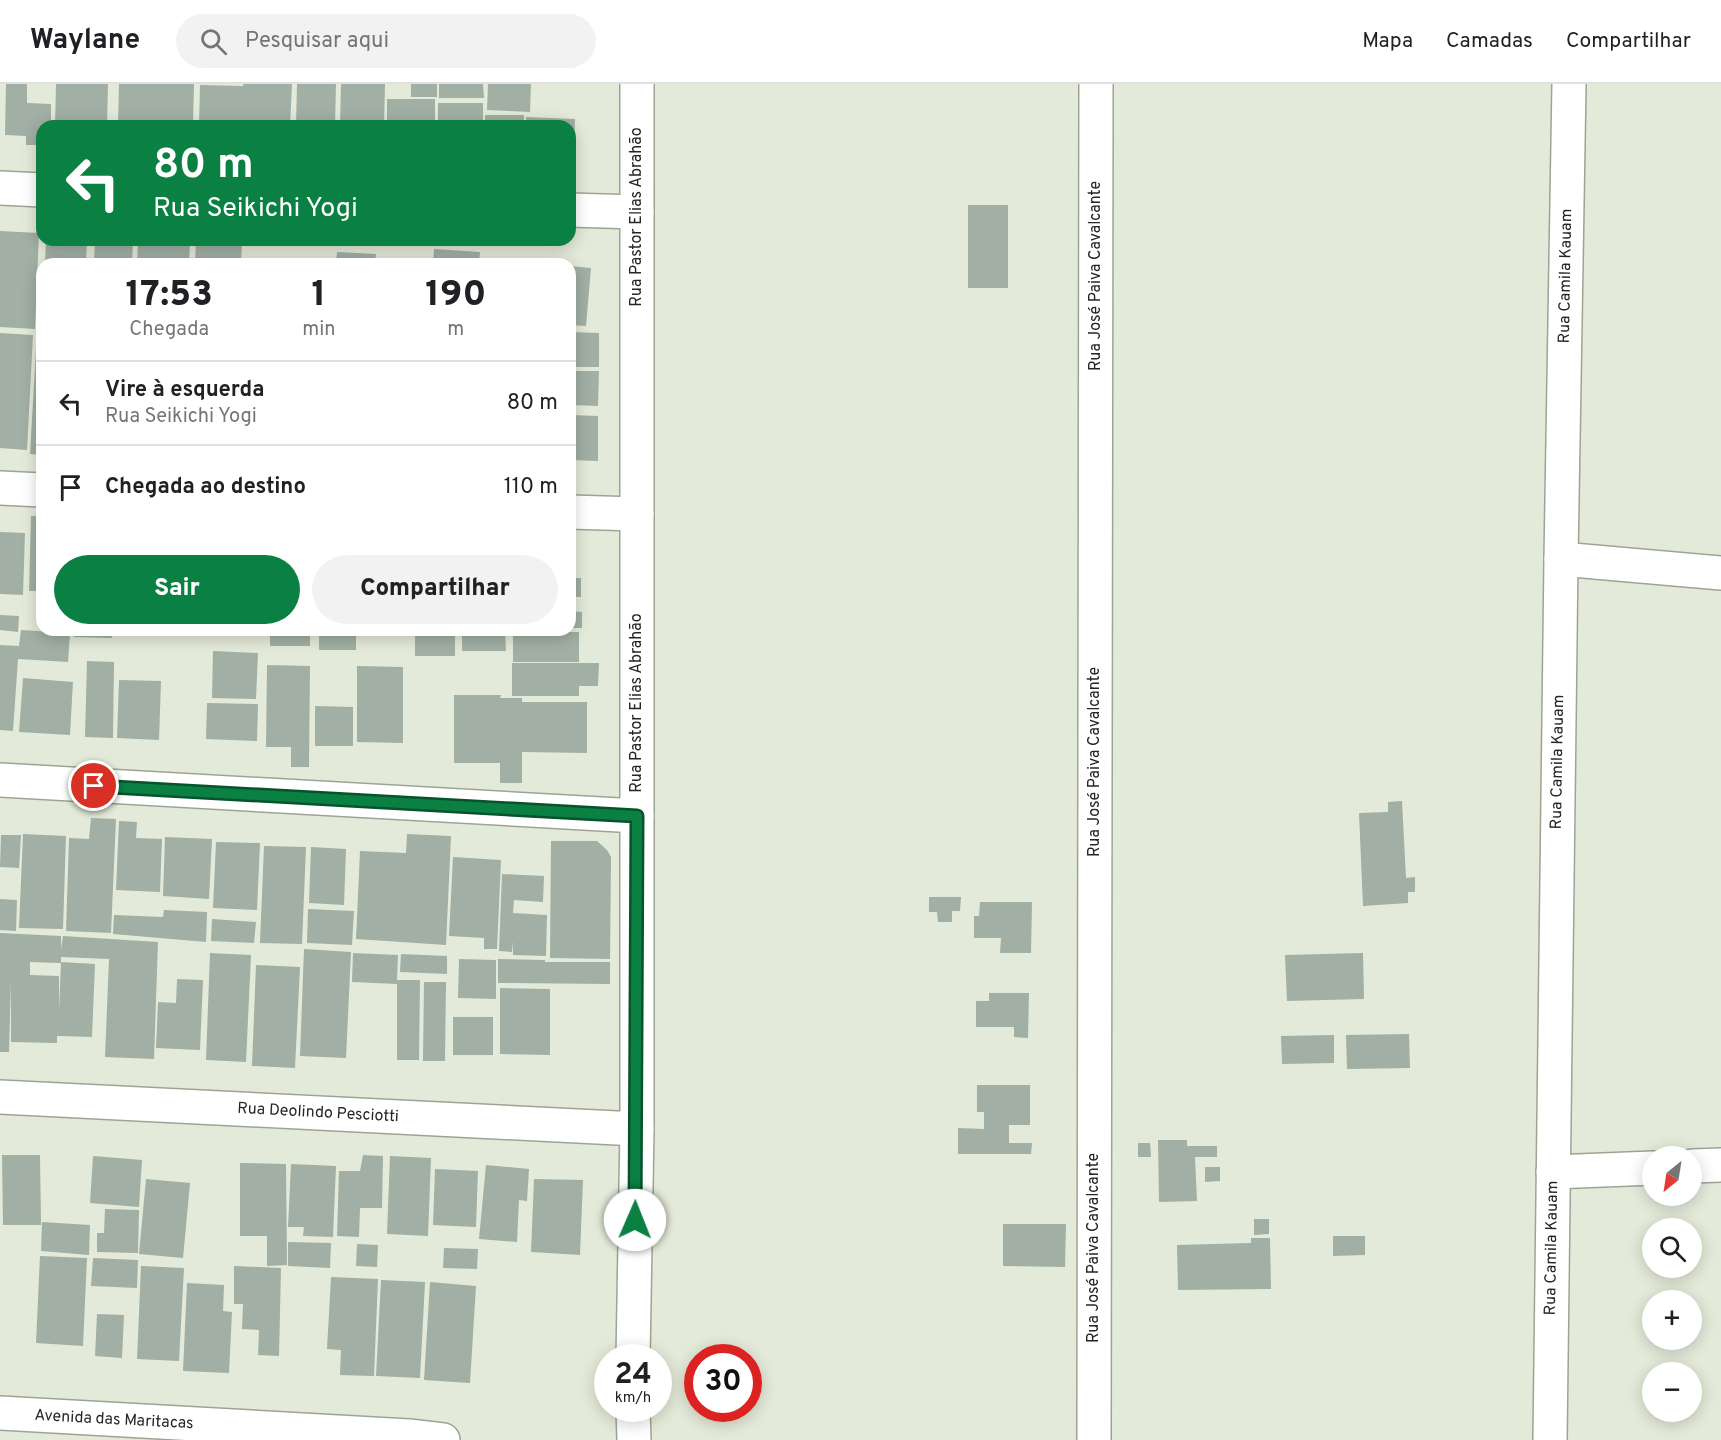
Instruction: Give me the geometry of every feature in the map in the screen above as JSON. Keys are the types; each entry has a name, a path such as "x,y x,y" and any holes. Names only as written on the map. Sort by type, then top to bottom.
{"street":[{"name":"Rua Pastor Elias Abrahão","path":"633,1344 637,1129 638,84"},
{"name":"Rua José Paiva Cavalcante","path":"1094,1440 1096,84"},
{"name":"Rua Camila Kauam","path":"1550,1440 1569,84"},
{"path":"0,188 36,190"},
{"path":"576,210 637,212"},
{"path":"0,488 36,490"},
{"path":"576,512 637,514"},
{"path":"1561,559 1721,573"},
{"path":"0,780 637,816"},
{"name":"Rua Deolindo Pesciotti","path":"0,1097 637,1129"},
{"path":"1702,1166 1721,1165"},
{"path":"1553,1172 1642,1168"},
{"name":"Avenida das Maritacas","path":"0,1413 409,1436 443,1440"},
{"path":"633,1422 634,1440"}],"building":[{"path":"6,84 27,84 27,103 51,104 51,120 36,120 36,145 26,145 26,136 5,135"},
{"path":"56,84 108,84 107,120 55,120"},
{"path":"119,84 194,84 193,120 118,120"},
{"path":"243,84 292,84 290,120 199,120 200,85 243,86"},
{"path":"297,84 336,84 335,120 296,120"},
{"path":"341,84 385,84 384,120 340,120"},
{"path":"411,84 437,84 437,97 411,97"},
{"path":"439,84 483,84 484,98 439,98"},
{"path":"488,84 531,84 530,112 487,110"},
{"path":"387,99 435,99 435,120 387,120"},
{"path":"438,103 483,103 483,120 438,120"},
{"path":"485,115 524,115 524,120 485,120"},
{"path":"526,117 575,119 575,120 526,120"},
{"path":"968,205 1008,205 1008,288 968,288"},
{"path":"0,231 36,233 36,246 38,246 38,258 36,258 35,329 0,327"},
{"path":"46,246 87,246 86,258 45,258"},
{"path":"95,246 133,246 132,258 94,258"},
{"path":"138,246 190,246 189,258 137,258"},
{"path":"196,246 242,246 241,258 195,258"},
{"path":"434,249 480,252 480,258 433,258"},
{"path":"337,252 376,254 376,258 336,258"},
{"path":"576,267 591,268 586,326 576,325"},
{"path":"576,332 599,333 599,367 576,367"},
{"path":"0,333 33,335 27,450 0,448"},
{"path":"36,350 36,454 30,454"},
{"path":"576,371 599,371 598,406 576,405"},
{"path":"576,415 598,416 598,461 576,460"},
{"path":"31,516 36,516 36,591 29,591"},
{"path":"0,532 25,533 23,595 0,594"},
{"path":"576,578 581,578 581,597 576,597"},
{"path":"576,612 582,612 582,628 576,628"},
{"path":"0,615 19,616 18,632 0,630"},
{"path":"21,630 36,631 36,636 70,636 68,662 18,659 13,731 0,730 0,645 19,646"},
{"path":"576,632 579,632 579,662 513,662 513,636 576,636"},
{"path":"112,636 112,638 74,637"},
{"path":"270,636 310,636 310,646 270,646"},
{"path":"319,636 356,636 356,650 319,650"},
{"path":"415,636 455,636 455,656 415,656"},
{"path":"462,636 505,636 506,651 462,651"},
{"path":"213,651 258,653 256,699 212,698"},
{"path":"87,661 114,662 113,738 85,737"},
{"path":"512,663 599,663 598,686 579,686 579,696 512,696"},
{"path":"267,665 310,666 309,767 291,767 291,747 266,747"},
{"path":"357,666 403,667 403,743 357,742"},
{"path":"23,678 73,682 70,735 19,732"},
{"path":"119,680 161,681 159,740 117,738"},
{"path":"454,695 501,695 500,698 522,698 522,702 587,702 587,753 522,752 522,783 500,783 500,763 454,763"},
{"path":"207,703 258,704 257,741 206,739"},
{"path":"315,706 353,707 353,746 315,746"},
{"path":"1402,801 1406,878 1415,877 1415,892 1408,892 1408,903 1363,906 1359,813 1388,812 1388,802"},
{"path":"91,818 116,819 111,933 66,931 69,838 89,839"},
{"path":"119,821 137,822 136,838 162,839 160,892 116,890"},
{"path":"23,834 66,836 63,929 19,928"},
{"path":"407,834 451,836 446,945 356,939 360,851 406,853"},
{"path":"1,835 21,835 19,868 0,867"},
{"path":"165,837 212,839 209,899 163,896"},
{"path":"551,841 597,841 611,857 610,959 550,958"},
{"path":"216,842 260,843 257,910 213,908"},
{"path":"264,846 306,847 302,944 260,943"},
{"path":"311,847 346,849 344,905 309,903"},
{"path":"453,857 501,860 497,949 484,949 484,938 449,936"},
{"path":"502,874 544,876 543,902 514,900 513,913 547,915 546,956 513,955 513,941 512,952 499,951"},
{"path":"929,897 961,897 960,911 952,911 952,922 938,922 937,912 929,912"},
{"path":"0,899 17,900 16,931 0,930"},
{"path":"980,902 1032,902 1031,953 1000,953 1001,938 974,938 974,916 979,916"},
{"path":"308,909 354,911 352,945 307,943"},
{"path":"164,910 207,912 206,942 113,934 114,915 163,917"},
{"path":"212,919 256,922 254,943 211,941"},
{"path":"0,933 61,936 61,949 63,936 158,942 154,1059 105,1057 109,959 61,957 61,962 95,964 92,1037 57,1036 57,1043 11,1042 11,980 9,1052 0,1052","holes":["30,962 61,963 59,1011 59,976 30,975"]},
{"path":"304,949 351,952 346,1058 300,1056"},
{"path":"210,953 251,955 246,1062 206,1060"},
{"path":"353,953 398,955 397,980 420,980 419,1060 397,1060 397,984 352,982"},
{"path":"1363,953 1364,999 1287,1001 1285,955"},
{"path":"401,954 447,956 447,974 400,972"},
{"path":"459,959 496,960 496,999 458,998"},
{"path":"498,959 610,962 610,984 498,983"},
{"path":"256,965 300,967 295,1068 252,1066"},
{"path":"177,979 203,980 200,1050 156,1048 158,1002 176,1003"},
{"path":"424,982 446,982 445,1061 423,1061"},
{"path":"500,988 550,989 550,1055 500,1054"},
{"path":"989,993 1029,993 1028,1038 1014,1037 1014,1027 976,1027 976,1001 989,1001"},
{"path":"453,1017 493,1017 493,1055 453,1055"},
{"path":"1409,1034 1410,1068 1347,1069 1346,1035"},
{"path":"1334,1035 1334,1063 1282,1064 1281,1036"},
{"path":"977,1085 1030,1085 1030,1125 1009,1125 1009,1143 1032,1143 1031,1154 958,1154 958,1128 984,1129 984,1112 977,1112"},
{"path":"1158,1140 1187,1140 1187,1146 1217,1146 1217,1157 1195,1157 1197,1201 1159,1202"},
{"path":"1138,1143 1150,1143 1151,1157 1138,1157"},
{"path":"2,1155 40,1155 41,1225 3,1225"},
{"path":"363,1155 383,1156 382,1208 360,1208 359,1237 337,1236 339,1171 360,1171"},
{"path":"93,1156 142,1160 139,1207 90,1203"},
{"path":"390,1156 431,1158 428,1236 387,1234"},
{"path":"240,1163 286,1164 287,1265 267,1266 267,1236 240,1236"},
{"path":"291,1164 336,1166 333,1237 303,1236 304,1227 288,1227"},
{"path":"486,1165 529,1169 527,1201 519,1200 517,1242 479,1239"},
{"path":"1205,1167 1220,1167 1220,1181 1205,1182"},
{"path":"435,1169 478,1171 476,1227 433,1225"},
{"path":"146,1179 190,1183 183,1258 139,1254"},
{"path":"534,1179 583,1180 580,1255 531,1252"},
{"path":"105,1209 139,1210 138,1253 97,1252 97,1233 104,1233"},
{"path":"1254,1219 1269,1219 1269,1234 1254,1235"},
{"path":"42,1222 90,1225 89,1255 41,1251"},
{"path":"1003,1224 1066,1224 1065,1267 1003,1266"},
{"path":"1333,1236 1365,1236 1365,1255 1333,1256"},
{"path":"1251,1238 1270,1238 1271,1289 1178,1290 1177,1245 1251,1243"},
{"path":"288,1242 331,1243 330,1268 288,1266"},
{"path":"357,1244 378,1245 377,1267 356,1266"},
{"path":"444,1248 478,1249 477,1269 443,1268"},
{"path":"40,1256 87,1258 83,1346 36,1343"},
{"path":"93,1258 138,1260 137,1288 91,1286"},
{"path":"141,1266 184,1268 179,1361 137,1359"},
{"path":"234,1266 281,1268 279,1356 258,1355 259,1330 242,1329 243,1304 234,1304"},
{"path":"331,1277 378,1279 374,1376 340,1375 341,1350 327,1349"},
{"path":"381,1280 425,1282 420,1378 376,1376"},
{"path":"430,1282 476,1286 470,1383 424,1380"},
{"path":"187,1283 224,1285 223,1311 232,1312 229,1373 183,1371"},
{"path":"97,1314 124,1315 122,1358 95,1356"}],"route":[{"path":"94,786 637,816 635,1220"}]}
